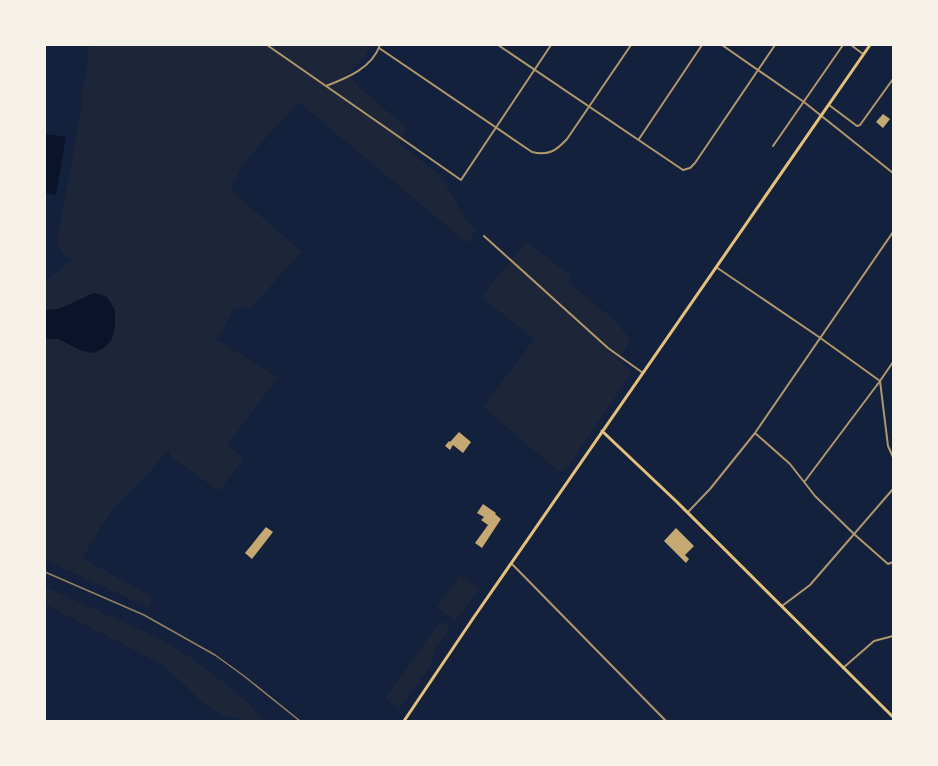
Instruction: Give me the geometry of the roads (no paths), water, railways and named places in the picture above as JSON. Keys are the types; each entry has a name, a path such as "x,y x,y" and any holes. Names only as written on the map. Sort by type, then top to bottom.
{"main road":[{"path":"404,721 511,563 870,45"},
{"path":"602,431 688,512 893,718"}],"street":[{"path":"267,45 461,180 551,45"},
{"path":"326,86 352,76 369,61 380,45"},
{"path":"498,45 683,170 690,168 775,45"},
{"path":"379,48 532,152 540,154 550,153 559,148 567,139 631,45"},
{"path":"639,140 702,45"},
{"path":"722,45 804,102 893,173"},
{"path":"773,146 843,45"},
{"path":"851,45 863,54"},
{"path":"829,105 857,126 860,125 893,79"},
{"path":"688,512 710,489 755,433 893,232"},
{"path":"484,236 608,348 643,373"},
{"path":"716,267 880,381 888,446 893,457"},
{"path":"805,481 893,362"},
{"path":"755,433 790,464 805,481 815,496 854,534 888,564 893,562"},
{"path":"782,606 810,585 893,489"},
{"path":"511,563 666,721"},
{"path":"844,668 874,641 893,636"}],"railway":[{"path":"45,572 144,615 215,655 300,721"}]}
